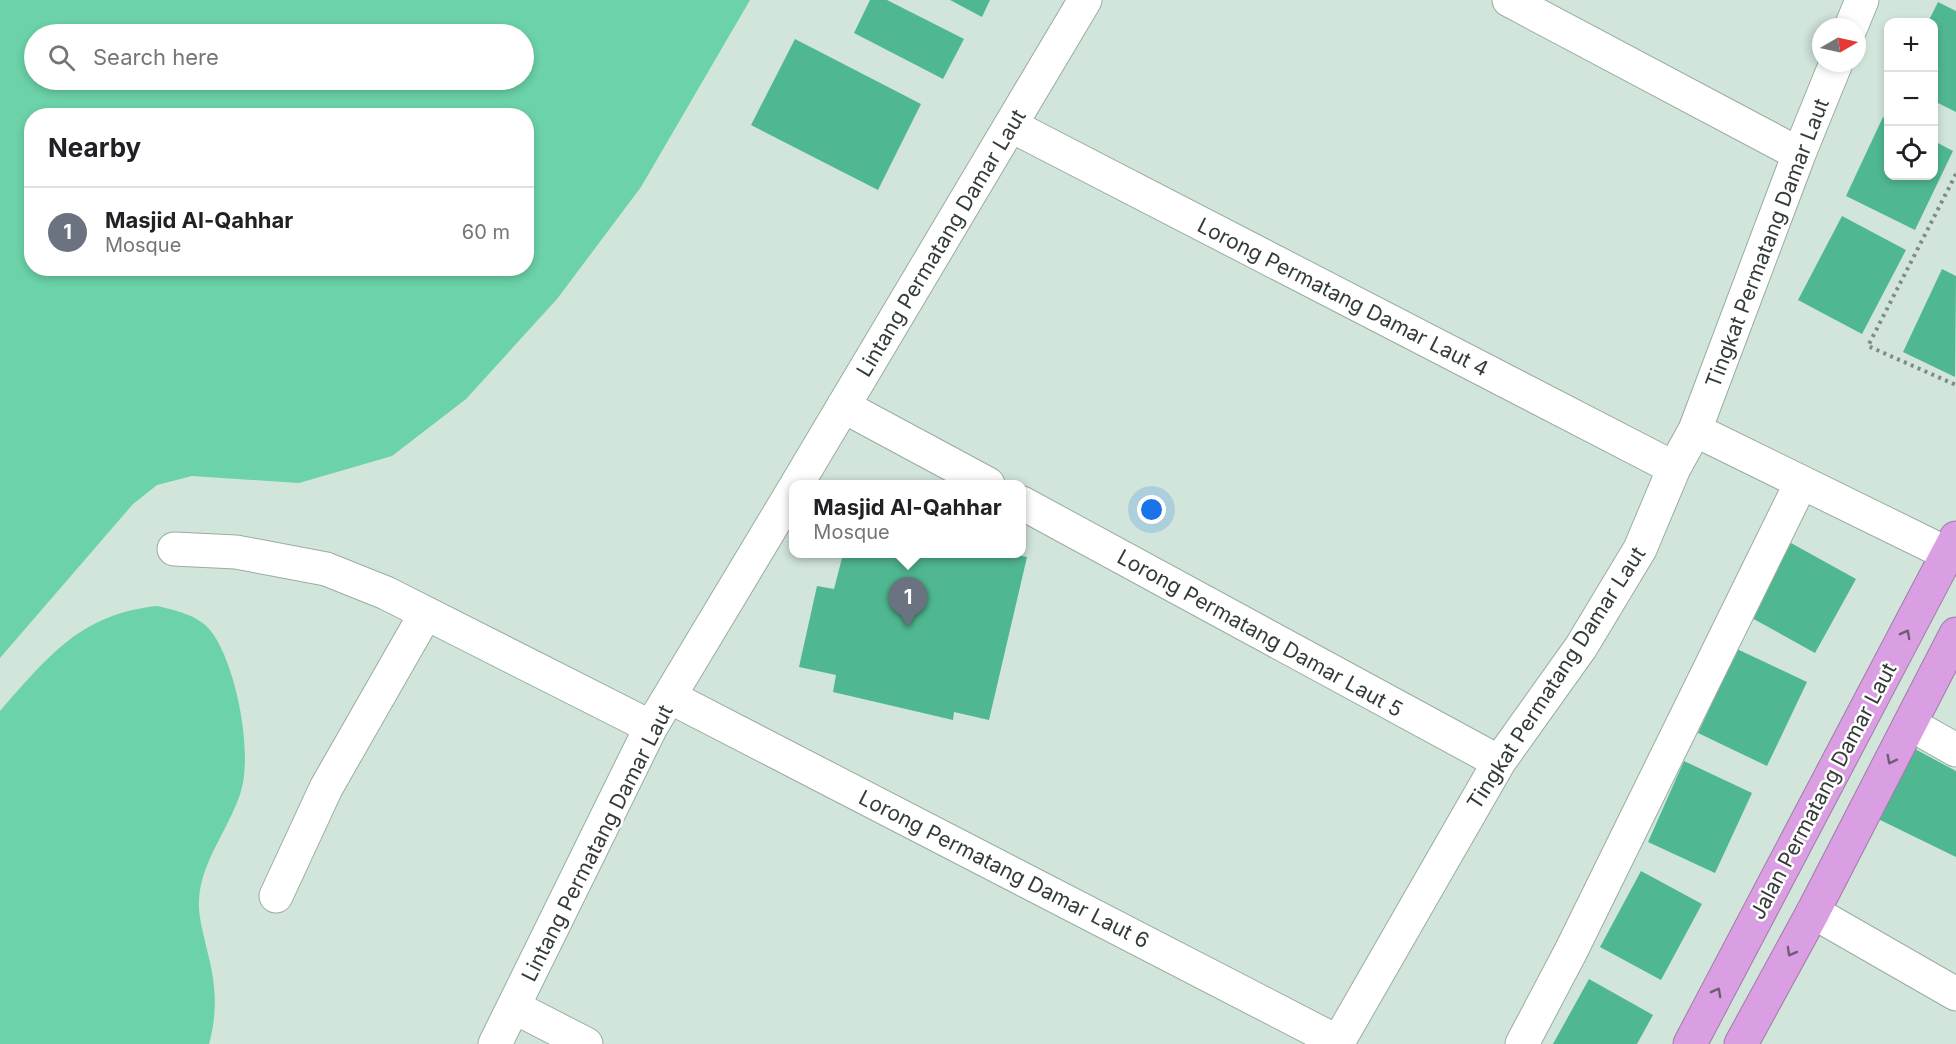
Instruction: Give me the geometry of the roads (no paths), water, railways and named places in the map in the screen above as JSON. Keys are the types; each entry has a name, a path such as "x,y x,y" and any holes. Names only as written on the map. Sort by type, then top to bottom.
{"highway":[{"name":"Jalan Permatang Damar Laut","path":"1690,1044 1952,546"},
{"path":"1741,1044 1813,912 1956,634"}],"street":[{"name":"Lintang Permatang Damar Laut","path":"799,480 1012,126 1084,0"},
{"path":"1509,0 1798,154"},
{"path":"1855,18 1862,0"},
{"name":"Tingkat Permatang Damar Laut","path":"1337,1043 1499,762 1581,647 1640,549 1674,468 1695,430 1798,154 1832,72"},
{"name":"Lorong Permatang Damar Laut 4","path":"1012,126 1674,468"},
{"path":"843,406 981,480"},
{"path":"1695,430 1802,483 1952,546"},
{"path":"1522,1044 1571,951 1802,483"},
{"name":"Lintang Permatang Damar Laut","path":"495,1044 651,727 789,497"},
{"name":"Lorong Permatang Damar Laut 5","path":"1026,505 1499,762"},
{"path":"174,549 236,552 326,569 386,593 651,727"},
{"path":"276,896 326,788 426,614"},
{"name":"Lorong Permatang Damar Laut 6","path":"670,697 1337,1043"},
{"path":"1910,724 1956,750"},
{"path":"1813,912 1956,994"},
{"path":"514,1007 586,1044"}],"place":[{"name":"Masjid Al-Qahhar","path":"908,627"}]}
